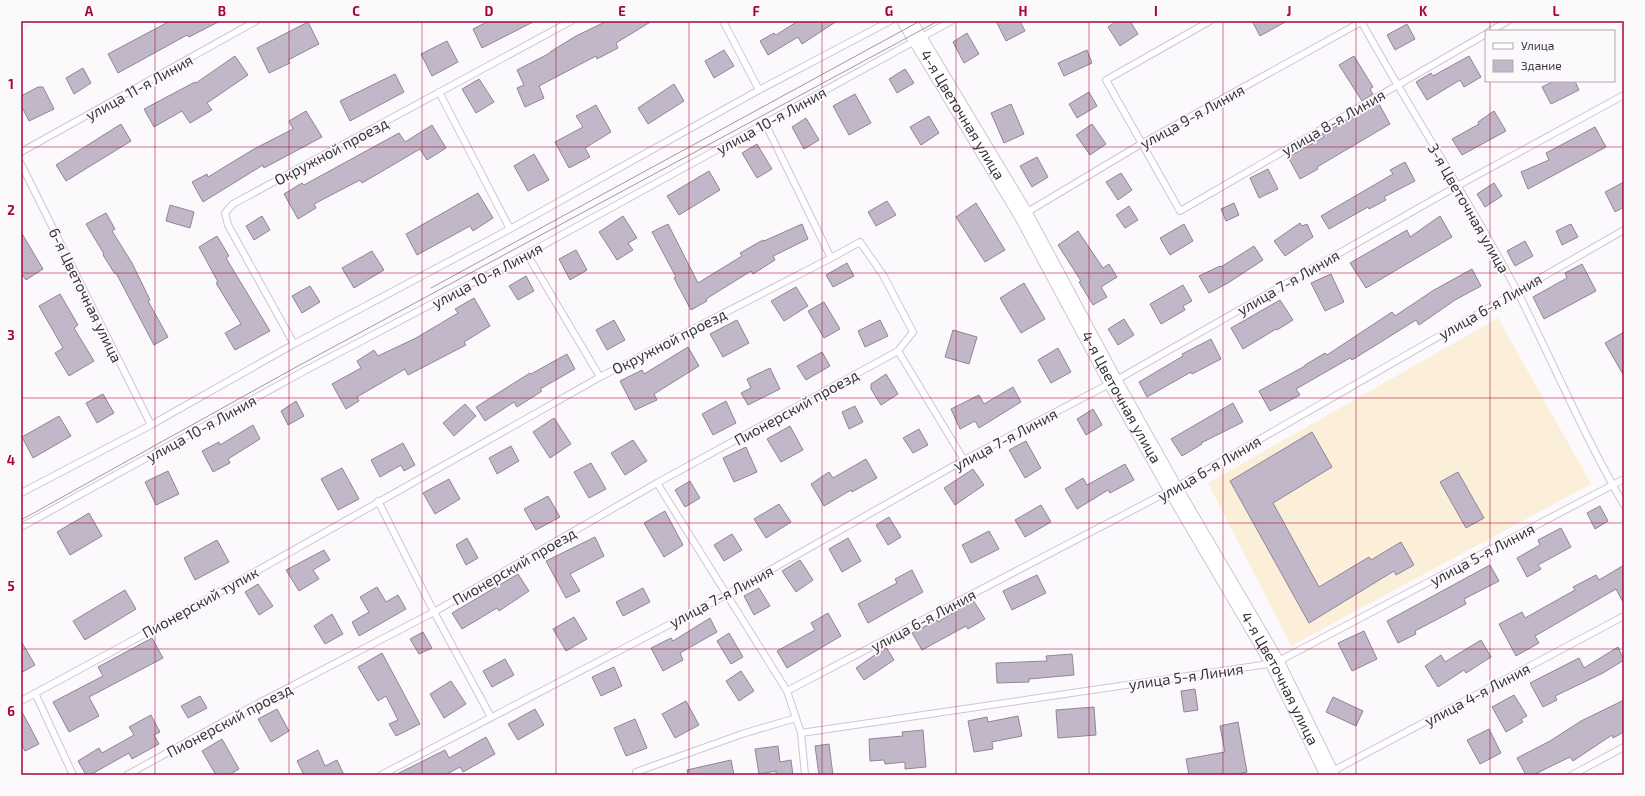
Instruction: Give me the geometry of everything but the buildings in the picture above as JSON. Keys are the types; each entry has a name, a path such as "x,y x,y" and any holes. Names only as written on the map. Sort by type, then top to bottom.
{"street":[{"name":"4-я Цветочная улица","path":"907,21 1023,214 1113,382 1173,489 1275,663 1330,774"}],"lane":[{"name":"улица 11-я Линия","path":"21,152 256,21"},
{"name":"Окружной проезд","path":"294,344 228,225 225,213 233,204 571,21"},
{"path":"723,21 759,90"},
{"name":"улица 10-я Линия","path":"21,493 150,425 294,344 510,230 759,90 890,21"},
{"name":"улица 10-я Линия","path":"21,527 306,370 527,254 952,21"},
{"path":"1141,144 1106,80 1210,21"},
{"name":"3-я Цветочная улица","path":"1362,21 1396,85 1459,185 1517,291 1613,486 1624,505"},
{"name":"улица 9-я Линия","path":"1023,214 1141,144 1362,21"},
{"path":"1492,30 1508,21"},
{"name":"улица 8-я Линия","path":"1141,144 1180,211 1485,35"},
{"path":"439,92 510,230"},
{"name":"улица 7-я Линия","path":"381,775 726,595 964,460 1113,382 1459,185 1624,95"},
{"path":"765,124 831,258"},
{"name":"6-я Цветочная улица","path":"21,164 150,425"},
{"name":"улица 6-я Линия","path":"787,691 1173,489 1624,230"},
{"name":"Окружной проезд","path":"378,501 600,377 860,242 883,275 913,332 898,351"},
{"path":"527,254 600,377"},
{"path":"898,351 964,460"},
{"name":"Пионерский проезд","path":"127,775 230,718 434,612 658,483 898,351"},
{"name":"улица 5-я Линия","path":"801,733 1275,663 1624,479"},
{"path":"658,483 726,595 787,691 801,733 805,775"},
{"path":"378,501 434,612 492,717"},
{"name":"Пионерский тупик","path":"21,701 161,625 378,501"},
{"name":"улица 4-я Линия","path":"1330,774 1624,616"},
{"path":"35,693 74,775"},
{"path":"636,772 742,734 796,718"},
{"path":"1572,775 1624,747"}],"shaded area":[{"path":"1498,318 1591,484 1291,646 1208,483"}],"tram line":[{"path":"431,288 920,21"},
{"path":"21,520 298,366 938,21"}]}
